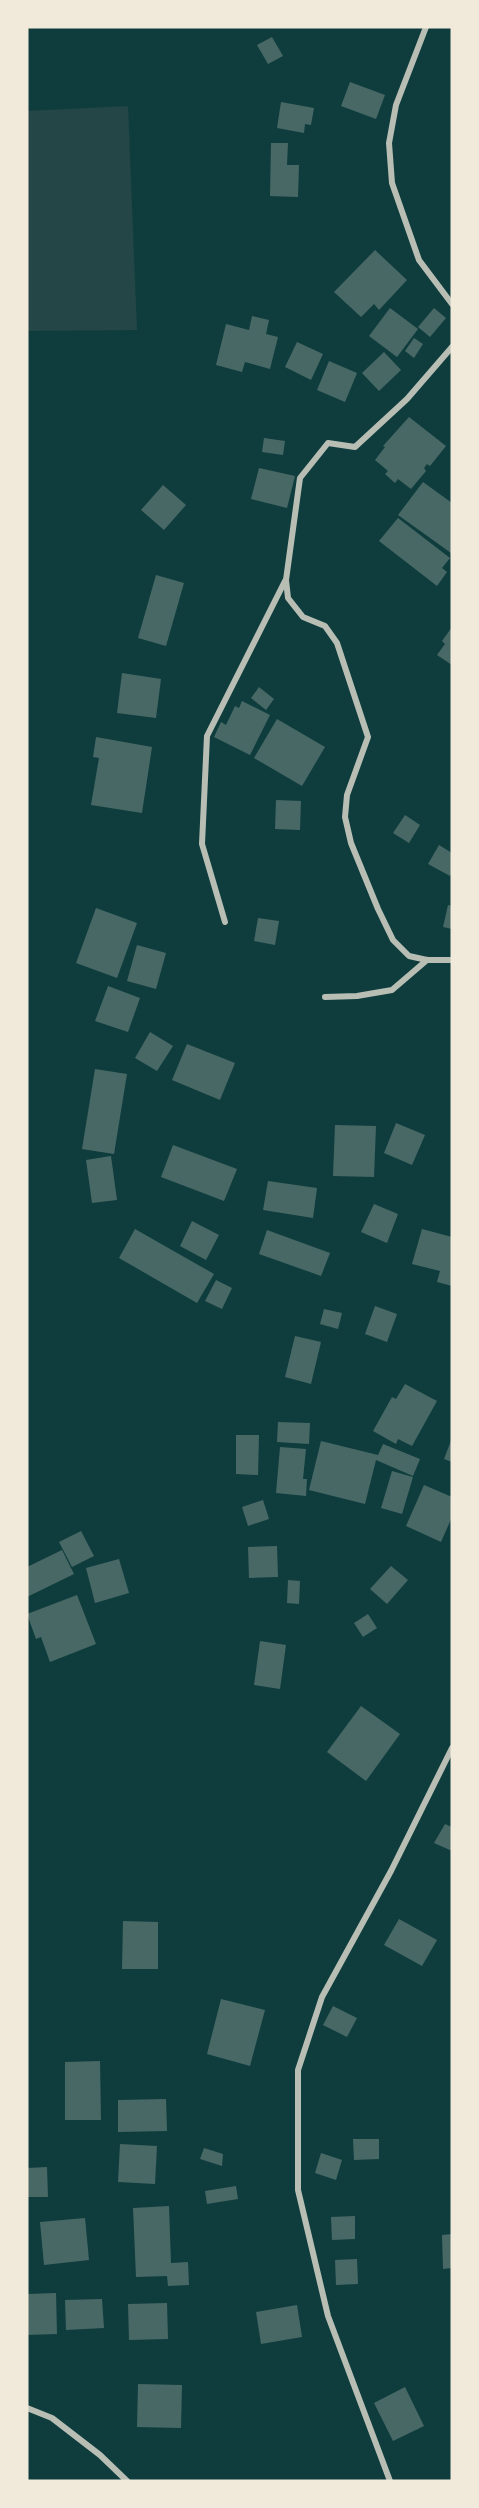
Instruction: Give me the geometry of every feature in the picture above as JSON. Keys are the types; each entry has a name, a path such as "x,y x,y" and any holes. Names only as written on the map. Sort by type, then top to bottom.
{"street":[{"path":"426,27 396,105 389,143 392,183 419,260 452,304"},
{"path":"452,348 407,399 355,447 328,444 300,478 286,580 288,598 303,617 325,626 337,643 368,737 347,795 345,817 354,852 393,940 409,956 427,960 452,960"},
{"path":"225,922 202,844 207,736 286,580"},
{"path":"325,997 357,996 392,990 427,960"},
{"path":"390,2481 328,2316 298,2190 298,2070 322,1997 391,1871 452,1748"},
{"path":"27,2408 52,2418 127,2481"}],"shaded area":[{"path":"128,106 137,330 27,331 27,111"}],"building":[{"path":"272,37 283,56 268,64 257,45"},
{"path":"350,82 385,95 376,119 341,106"},
{"path":"281,102 314,108 311,125 305,124 304,133 277,128"},
{"path":"271,143 288,143 287,165 299,165 298,197 270,196"},
{"path":"375,250 407,280 379,310 374,304 361,317 334,292"},
{"path":"390,308 418,329 397,357 369,336"},
{"path":"434,308 446,318 430,337 418,327"},
{"path":"252,316 269,320 266,334 278,337 270,369 245,362 242,372 216,365 226,324 249,330"},
{"path":"414,338 423,344 414,358 405,351"},
{"path":"297,342 323,354 311,380 285,367"},
{"path":"384,352 401,370 379,391 362,373"},
{"path":"329,361 357,373 345,402 317,390"},
{"path":"409,417 446,446 430,466 427,464 424,468 426,471 411,489 398,479 395,483 385,474 388,471 375,460 385,447 383,446"},
{"path":"264,438 285,441 283,455 262,452"},
{"path":"259,468 295,476 287,508 251,499"},
{"path":"423,482 452,503 451,553 398,515"},
{"path":"163,485 186,505 164,530 141,510"},
{"path":"398,518 450,558 442,568 447,572 437,586 379,541"},
{"path":"156,575 184,583 166,646 138,638"},
{"path":"452,627 452,665 437,655 445,644 442,641"},
{"path":"122,673 161,679 156,718 117,713"},
{"path":"259,687 274,699 266,710 251,698"},
{"path":"242,701 270,715 250,755 214,737 221,722 226,725 235,706 239,708"},
{"path":"277,719 325,747 302,786 254,758"},
{"path":"96,737 152,747 142,813 91,805 99,758 93,757"},
{"path":"276,800 301,801 300,830 275,829"},
{"path":"405,815 420,825 409,843 393,833"},
{"path":"439,845 452,853 450,876 428,864"},
{"path":"448,905 452,906 452,929 443,927"},
{"path":"96,908 137,923 117,978 76,963"},
{"path":"258,918 279,921 275,945 254,941"},
{"path":"137,945 166,953 156,989 127,981"},
{"path":"108,986 140,998 128,1032 95,1021"},
{"path":"150,1032 173,1046 157,1071 135,1058"},
{"path":"187,1044 235,1063 220,1100 172,1080"},
{"path":"95,1069 127,1074 114,1154 82,1149"},
{"path":"396,1123 425,1135 412,1165 384,1153"},
{"path":"335,1125 376,1126 374,1177 333,1176"},
{"path":"173,1145 237,1169 224,1201 161,1177"},
{"path":"111,1156 117,1200 92,1203 86,1160"},
{"path":"268,1181 317,1188 313,1218 263,1210"},
{"path":"374,1204 398,1214 387,1243 361,1232"},
{"path":"192,1221 219,1235 206,1260 180,1246"},
{"path":"135,1229 214,1274 197,1303 119,1258"},
{"path":"422,1229 452,1237 452,1286 437,1282 440,1271 412,1264"},
{"path":"267,1230 330,1253 321,1276 259,1254"},
{"path":"216,1280 232,1288 222,1309 205,1301"},
{"path":"375,1306 397,1314 387,1342 365,1334"},
{"path":"324,1309 342,1313 338,1329 320,1324"},
{"path":"295,1336 321,1342 311,1384 285,1377"},
{"path":"405,1384 437,1401 412,1446 398,1439 396,1444 373,1431 392,1397 396,1399"},
{"path":"278,1422 310,1423 309,1444 277,1442"},
{"path":"236,1435 259,1435 258,1475 236,1474"},
{"path":"452,1438 452,1462 444,1459"},
{"path":"321,1441 378,1455 383,1444 420,1459 413,1476 376,1460 365,1504 309,1490"},
{"path":"280,1447 306,1449 303,1479 307,1479 306,1496 276,1493"},
{"path":"392,1471 413,1477 402,1514 381,1508"},
{"path":"424,1485 452,1497 452,1517 441,1542 406,1526"},
{"path":"263,1500 269,1519 248,1526 242,1507"},
{"path":"81,1531 94,1556 72,1567 59,1542"},
{"path":"277,1546 278,1577 249,1578 248,1547"},
{"path":"62,1550 74,1574 27,1597 27,1567"},
{"path":"119,1559 129,1593 95,1603 86,1568"},
{"path":"391,1566 408,1580 387,1604 370,1589"},
{"path":"288,1580 300,1581 299,1604 287,1603"},
{"path":"77,1595 96,1644 50,1662 41,1637 36,1639 27,1614"},
{"path":"368,1614 377,1628 363,1637 354,1623"},
{"path":"260,1641 286,1645 280,1689 254,1685"},
{"path":"361,1706 400,1734 366,1781 327,1752"},
{"path":"445,1824 452,1827 452,1851 434,1843"},
{"path":"399,1919 437,1940 422,1966 384,1945"},
{"path":"123,1921 158,1922 158,1969 122,1969"},
{"path":"221,1999 265,2010 250,2066 207,2054"},
{"path":"333,2006 357,2018 347,2037 323,2025"},
{"path":"100,2061 101,2120 65,2120 65,2062"},
{"path":"166,2099 167,2131 118,2132 118,2100"},
{"path":"353,2139 379,2139 379,2159 354,2160"},
{"path":"120,2144 157,2146 155,2184 118,2182"},
{"path":"204,2148 223,2154 222,2166 200,2159"},
{"path":"321,2153 342,2160 336,2180 315,2173"},
{"path":"47,2167 48,2197 27,2197 27,2168"},
{"path":"236,2186 238,2199 207,2204 205,2191"},
{"path":"169,2206 171,2263 188,2262 189,2285 168,2286 167,2276 136,2277 133,2208"},
{"path":"355,2216 355,2239 332,2240 331,2217"},
{"path":"85,2218 89,2260 44,2265 40,2222"},
{"path":"452,2234 452,2268 443,2269 442,2235"},
{"path":"357,2259 358,2284 336,2285 335,2260"},
{"path":"56,2293 57,2334 27,2335 27,2294"},
{"path":"102,2299 104,2328 66,2330 65,2300"},
{"path":"167,2303 168,2339 129,2340 128,2304"},
{"path":"297,2305 302,2337 261,2344 256,2312"},
{"path":"138,2384 182,2385 181,2428 137,2427"},
{"path":"405,2387 424,2426 393,2441 374,2403"}]}
